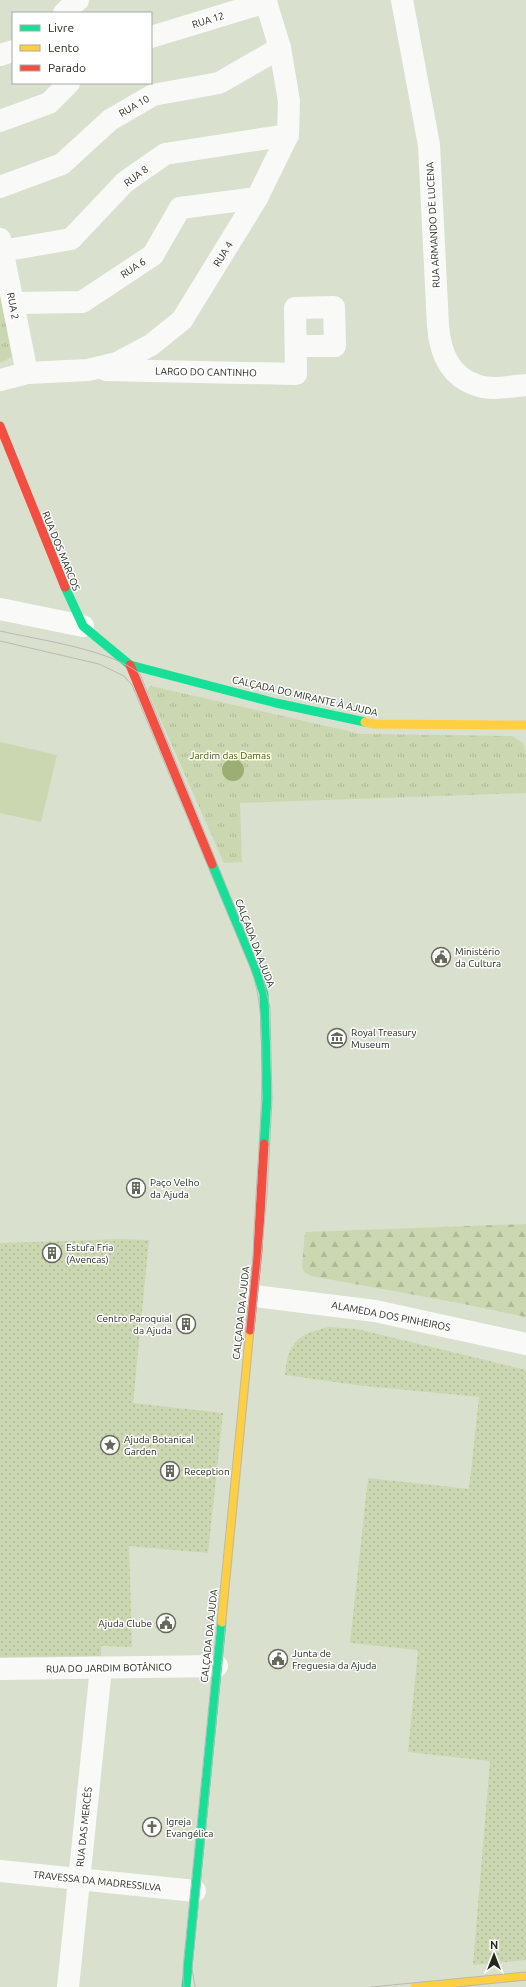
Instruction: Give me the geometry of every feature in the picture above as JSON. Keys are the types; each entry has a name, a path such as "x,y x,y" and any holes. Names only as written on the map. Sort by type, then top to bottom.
{"street":[{"path":"65,12 78,0"},
{"name":"RUA ARMANDO DE LUCENA","path":"402,0 429,145 438,326 442,352 449,366 463,378 477,386 498,388 526,385"},
{"name":"RUA 12","path":"152,37 264,1"},
{"name":"RUA 4","path":"0,380 27,373 88,370 117,363 151,345 182,320 257,198 288,135 290,101 280,48 264,1"},
{"name":"RUA 10","path":"0,186 62,164 110,120 153,95 219,83 280,48"},
{"path":"0,55 12,51"},
{"path":"0,121 48,103 68,84"},
{"name":"RUA 8","path":"1,245 71,239 125,182 165,154 288,135"},
{"name":"RUA 6","path":"13,303 82,302 153,255 180,208 257,198"},
{"name":"RUA 2","path":"1,245 27,373"},
{"name":"LARGO DO CANTINHO","path":"88,370 296,374 296,346"},
{"name":"RUA DOS MARCOS","path":"0,426 54,566 83,626 130,665"},
{"path":"0,609 83,626"},
{"name":"CALÇADA DO MIRANTE À AJUDA","path":"130,665 276,703 374,724 526,725"},
{"name":"CALÇADA DA AJUDA","path":"130,665 256,970 264,994 268,1093 254,1296 186,1987"},
{"name":"ALAMEDA DOS PINHEIROS","path":"254,1296 376,1311 526,1344"},
{"name":"RUA DO JARDIM BOTÂNICO","path":"0,1669 217,1666"},
{"name":"RUA DAS MERCÊS","path":"68,1987 101,1668"},
{"name":"TRAVESSA DA MADRESSILVA","path":"0,1871 195,1891"},
{"path":"419,1987 526,1976"}],"green space":[{"path":"0,295 12,357 0,363"},
{"name":"Jardim das Damas","path":"151,686 361,734 512,736 523,743 526,752 526,793 240,803 242,862 224,863 148,691 148,688"},
{"path":"0,742 57,755 41,822 0,813"},
{"path":"526,1224 526,1317 459,1303 311,1276 304,1272 302,1266 305,1232"},
{"name":"Ajuda Botanical Garden","path":"123,1239 149,1240 133,1403 223,1413 208,1553 129,1546 132,1647 101,1646 101,1656 0,1657 0,1243"},
{"path":"329,1327 357,1329 526,1370 526,1960 473,1965 490,1761 408,1752 418,1650 350,1643 368,1478 469,1489 479,1397 356,1385 285,1375 286,1364 292,1347 296,1341 309,1333"}],"shaded area":[{"path":"233,759 241,762 244,770 241,778 233,781 225,778 222,770 225,762"}],"tram line":[{"path":"0,631 73,646 93,652 127,665 140,674 262,974 270,1008 272,1099 267,1195 192,1969 195,1987"},
{"path":"0,641 99,664 124,676 132,685 254,977 260,1008 262,1076 253,1258 183,1968 184,1987"},
{"path":"371,1987 526,1972"},
{"path":"456,1987 526,1980"}],"traffic: fast":[{"path":"65,587 83,626 130,665 276,703 365,722"},
{"path":"212,864 256,970 264,994 267,1098 264,1144"},
{"path":"186,1987 222,1622"}],"traffic: slow":[{"path":"365,722 374,724 526,725"},
{"path":"222,1622 250,1330"},
{"path":"415,1987 526,1976"}],"traffic: jam":[{"path":"0,426 65,587"},
{"path":"130,665 212,864"},
{"path":"250,1330 258,1250 264,1144"}],"place":[{"name":"Ministério da Cultura","path":"441,957"},
{"name":"Royal Treasury Museum","path":"337,1038"},
{"name":"Paço Velho da Ajuda","path":"136,1188"},
{"name":"Estufa Fria (Avencas)","path":"52,1253"},
{"name":"Centro Paroquial da Ajuda","path":"186,1324"},
{"name":"Ajuda Botanical Garden","path":"110,1445"},
{"name":"Reception","path":"170,1471"},
{"name":"Ajuda Clube","path":"166,1623"},
{"name":"Junta de Freguesia da Ajuda","path":"278,1659"},
{"name":"Igreja Evangélica","path":"152,1827"}]}
